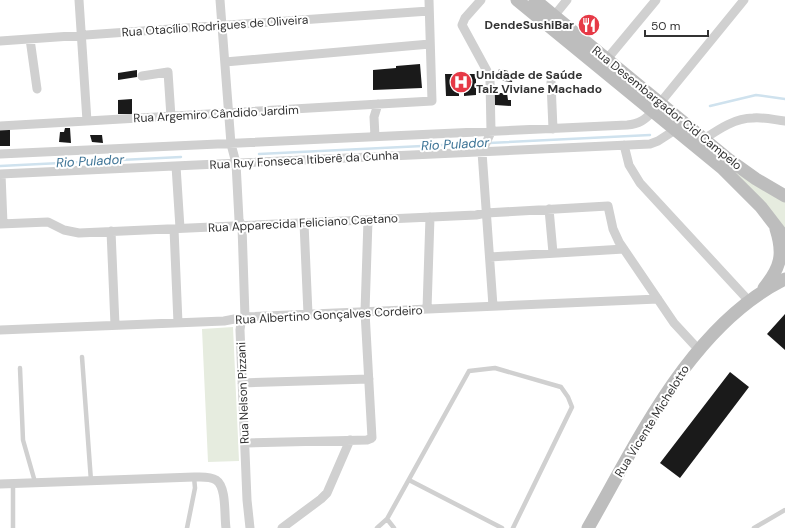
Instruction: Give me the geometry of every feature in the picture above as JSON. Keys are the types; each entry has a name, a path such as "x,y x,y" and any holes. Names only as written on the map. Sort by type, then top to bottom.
{"main road":[{"name":"Rua Desembargador Cid Campelo","path":"517,0 656,107 704,139 742,169 785,196"},
{"name":"Rua Desembargador Cid Campelo","path":"535,0 607,59 656,107 675,130 734,179 761,207 785,238"},
{"path":"761,292 772,279 780,261 781,247 775,225"},
{"name":"Rua Vicente Michelotto","path":"588,528 658,406 679,374 718,328 761,292 785,279"}],"street":[{"path":"79,0 88,122"},
{"name":"Rua Nelson Pizzani","path":"220,0 231,144 236,163 239,220 242,226 245,317 241,323 240,330 247,500 250,528"},
{"path":"225,62 430,44 429,0"},
{"path":"481,0 465,18 462,25 489,75 491,132 482,152 493,306"},
{"path":"554,16 567,0"},
{"path":"607,59 656,0"},
{"name":"Rua Ruy Fonseca Itiberê da Cunha","path":"0,154 633,125 645,120 744,0"},
{"name":"Rua Otacílio Rodrigues de Oliveira","path":"0,41 429,11"},
{"path":"30,39 36,89"},
{"name":"Rua Argemiro Cândido Jardim","path":"0,126 229,114 432,101 430,44"},
{"path":"142,76 168,72 171,117"},
{"path":"551,82 553,129"},
{"path":"375,137 374,117 378,104"},
{"path":"704,139 726,125 748,118 785,121"},
{"name":"Rua Ruy Fonseca Itiberê da Cunha","path":"0,174 624,145 654,143 675,130"},
{"path":"624,145 629,165 640,184 749,301"},
{"path":"176,166 178,323"},
{"path":"0,174 1,224"},
{"name":"Rua Apparecida Feliciano Caetano","path":"1,224 48,222 74,233 430,218 486,213 608,206 616,236 624,249"},
{"path":"549,209 553,253"},
{"path":"427,309 430,218"},
{"path":"245,443 371,440 365,312 368,220"},
{"path":"304,223 308,314"},
{"path":"111,231 115,325"},
{"path":"490,257 624,249 678,328 699,350"},
{"name":"Rua Albertino Gonçalves Cordeiro","path":"0,330 224,321 245,317 658,299"},
{"path":"242,383 369,379"},
{"path":"282,528 324,496 329,489 350,440"},
{"path":"0,484 194,477 212,478 217,480 223,489 226,528"}],"lane":[{"path":"82,357 92,480"},
{"path":"20,368 23,440 35,482"},
{"path":"377,528 387,519 469,371 495,368 561,388 568,397 572,408 513,528"},
{"path":"187,528 195,488 194,477"},
{"path":"409,480 502,528"},
{"path":"13,483 13,528"},
{"path":"754,528 785,510"},
{"path":"387,519 394,528"}],"shaded area":[{"path":"733,171 785,201 785,231"},
{"path":"233,327 239,461 208,462 202,329"}],"building":[{"path":"420,64 422,88 373,90 373,70"},
{"path":"499,69 508,71 508,74 514,73 512,82 496,80"},
{"path":"137,70 137,77 118,80 118,73"},
{"name":"Unidade de Saúde Taiz Viviane Machado","path":"445,74 459,74 459,77 463,77 463,74 476,74 476,95 464,96 464,87 459,87 459,96 446,96"},
{"path":"494,93 507,93 508,100 511,100 511,106 495,105"},
{"path":"132,99 132,114 118,114 118,100"},
{"path":"65,128 70,128 71,143 59,142 60,132 64,132"},
{"path":"10,129 10,146 0,146 0,130"},
{"path":"90,135 102,135 103,143 92,142"},
{"path":"785,314 785,350 767,334"},
{"path":"730,372 749,387 680,478 660,463"}],"waterway":[{"name":"Rio Pulador","path":"710,106 756,95 785,99"},
{"name":"Rio Pulador","path":"489,143 650,135"},
{"name":"Rio Pulador","path":"259,154 484,143"},
{"name":"Rio Pulador","path":"0,166 181,157"}],"place":[{"name":"DendeSushiBar","path":"589,25"},
{"name":"Unidade de Saúde Taiz Viviane Machado","path":"461,82"}]}
